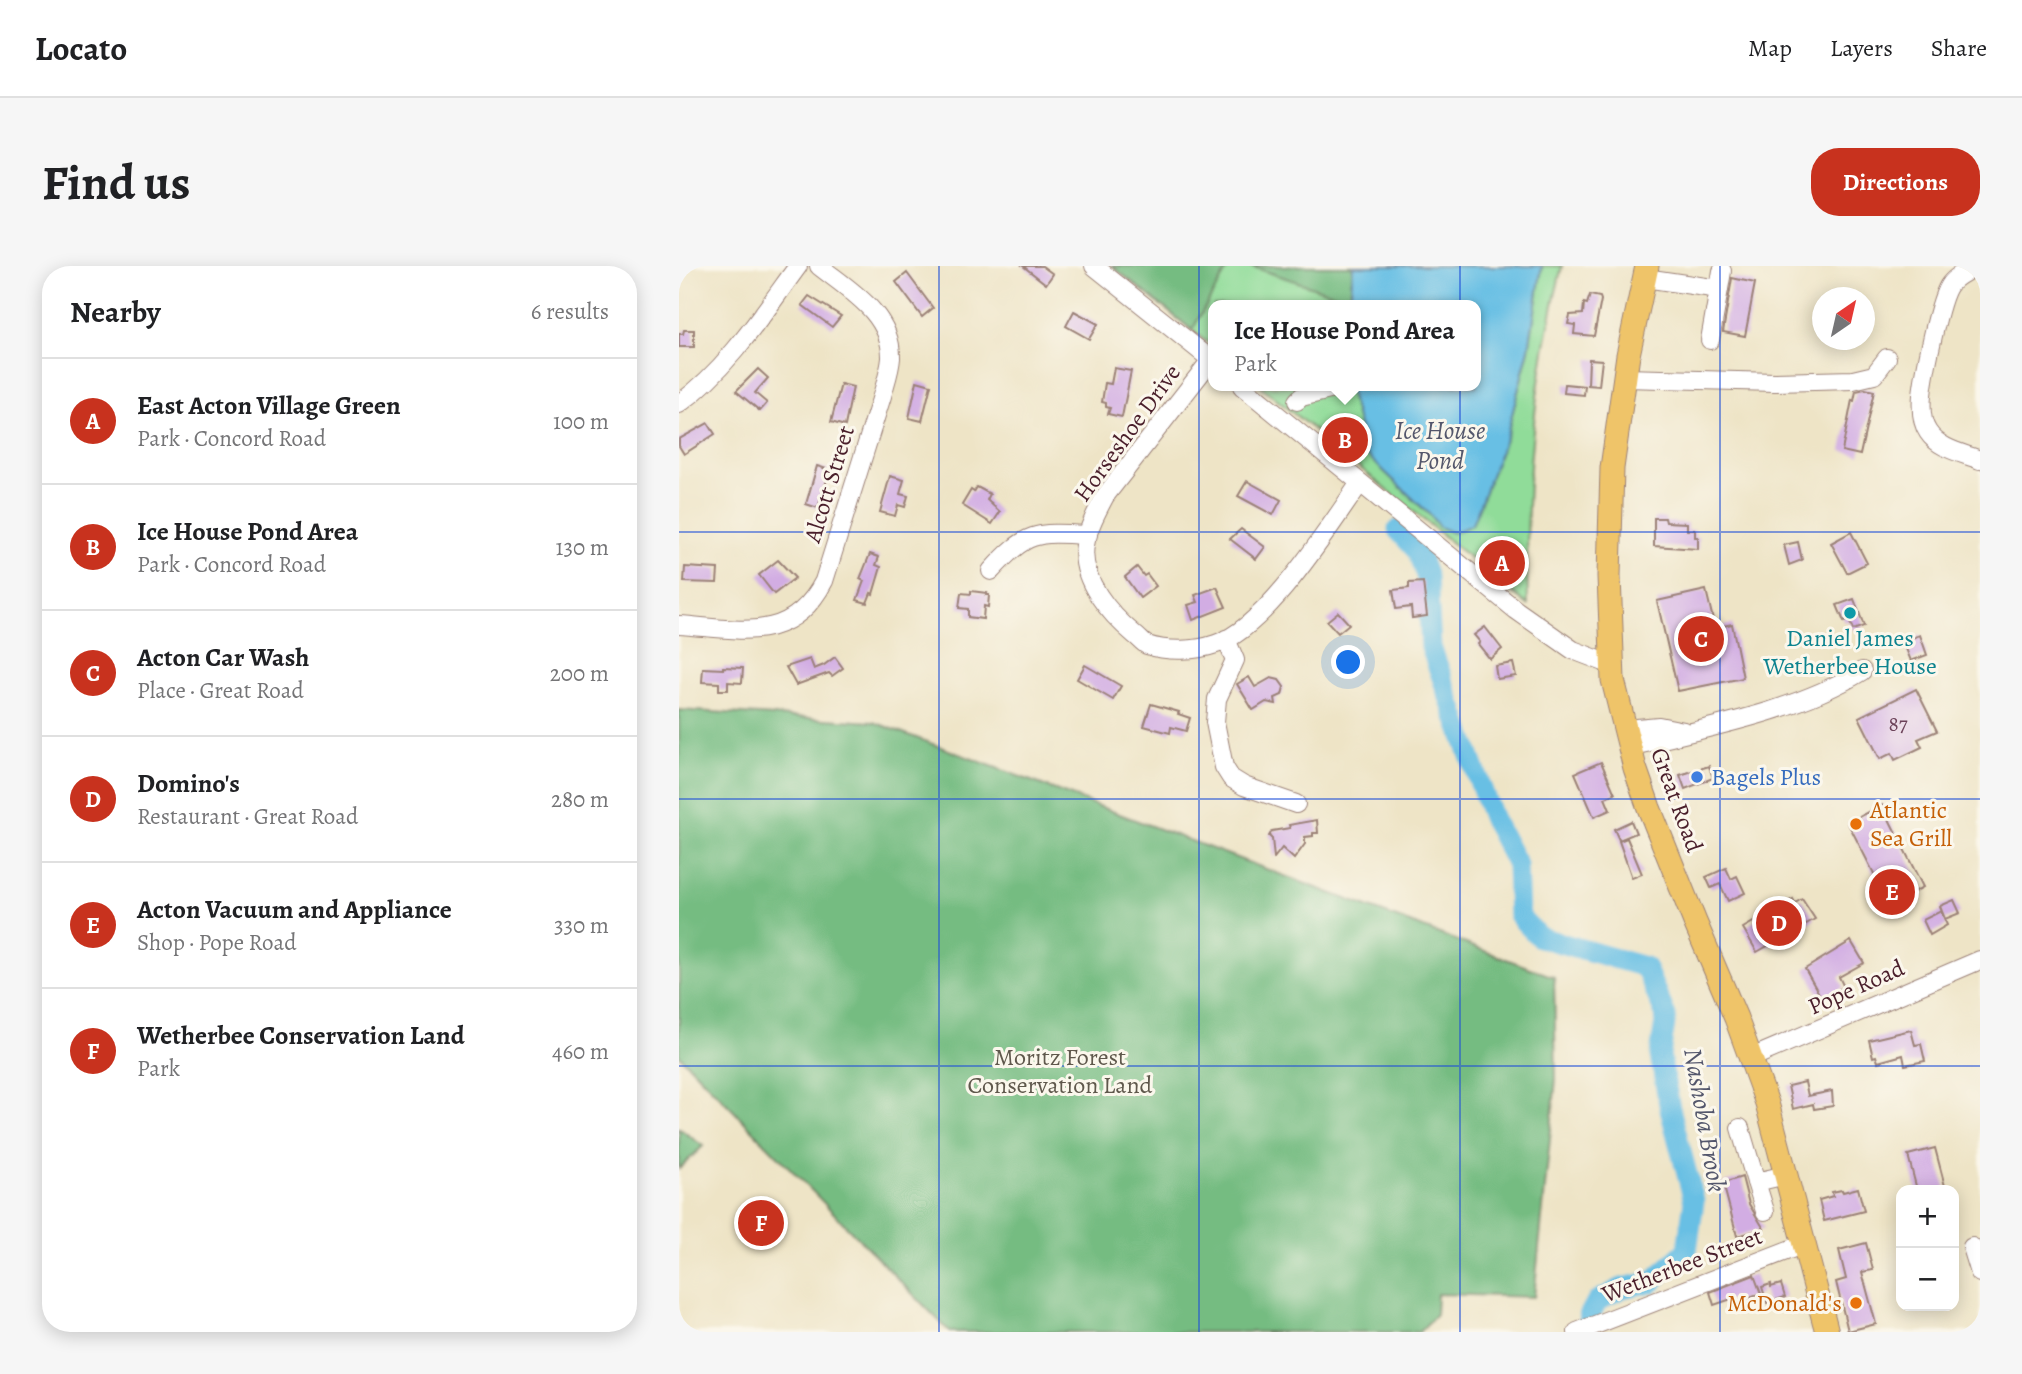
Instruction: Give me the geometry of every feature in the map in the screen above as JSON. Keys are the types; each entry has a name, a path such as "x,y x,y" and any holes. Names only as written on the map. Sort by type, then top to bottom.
{"main road":[{"name":"Great Road","path":"1646,272 1624,378 1612,468 1609,576 1613,680 1627,738 1656,826 1737,1017 1767,1103 1827,1332"}],"street":[{"path":"682,398 712,377 798,266"},
{"name":"Alcott Street","path":"679,625 747,631 773,628 808,607 824,581 882,396 891,354 885,331 872,310 819,266"},
{"path":"1094,266 1208,358"},
{"path":"1977,266 1950,284 1941,300 1922,393 1922,415 1926,430 1940,444 1980,460"},
{"path":"1646,272 1720,280 1710,340"},
{"path":"1624,378 1776,382 1853,380 1874,375 1887,358"},
{"name":"Horseshoe Drive","path":"1208,366 1105,496 1093,518 1084,547 1087,572 1098,594 1119,621 1146,644 1184,650 1217,644 1249,625 1268,607 1360,483"},
{"path":"1248,391 1536,625 1573,650 1612,665"},
{"path":"1297,401 1301,397 1326,391"},
{"path":"991,571 1020,542 1033,536 1047,533 1088,535"},
{"path":"1226,639 1235,660 1217,699 1215,722 1224,767 1231,778 1244,786 1296,804"},
{"path":"1627,738 1659,726 1688,731 1776,710 1843,683 1862,671"},
{"name":"Pope Road","path":"1751,1058 1980,960"},
{"path":"1740,1128 1765,1211"},
{"path":"1756,1182 1786,1175"},
{"name":"Wetherbee Street","path":"1577,1332 1804,1244"},
{"path":"1972,1247 1980,1273"}],"green space":[{"path":"1112,266 1353,266 1350,300 1208,300 1208,343"},
{"path":"1112,266 1229,266 1192,330"},
{"path":"1250,266 1353,266 1350,299 1343,297"},
{"path":"1542,266 1562,266 1537,393 1529,476 1528,605 1266,391 1349,391 1367,455 1430,515 1439,527 1472,525 1507,434 1529,349"},
{"name":"Moritz Forest Conservation Land","path":"679,710 874,722 1554,977 1556,1079 1534,1297 1437,1294 1436,1315 1419,1332 950,1332 679,1055"},
{"path":"679,1128 703,1146 679,1169"}],"water":[{"name":"Ice House Pond","path":"1353,266 1542,266 1529,349 1507,434 1472,525 1453,533 1439,527 1430,515 1367,455 1349,391 1481,391 1481,300 1350,300"}],"building":[{"path":"1023,266 1042,266 1053,274 1046,284"},
{"path":"907,273 933,308 922,317 896,282"},
{"path":"1732,278 1755,283 1745,336 1723,332"},
{"path":"1590,295 1600,297 1601,300 1594,336 1574,334 1575,325 1568,324 1570,315 1583,314 1584,303 1587,304"},
{"path":"809,296 841,316 832,327 802,305"},
{"path":"1074,311 1098,324 1089,339 1066,326"},
{"path":"684,330 694,330 694,347 679,347 679,334 683,334"},
{"path":"1589,359 1602,360 1599,386 1588,385"},
{"path":"1114,368 1131,371 1122,417 1108,414 1110,408 1102,402 1105,383 1111,384"},
{"path":"758,369 768,378 755,393 767,403 760,411 736,391"},
{"path":"917,381 931,385 922,421 909,418"},
{"path":"841,384 853,387 845,426 831,422"},
{"path":"1565,384 1585,386 1584,395 1564,393"},
{"path":"1856,391 1874,391 1860,455 1842,451 1852,400 1854,401"},
{"path":"708,423 715,434 684,454 679,446 679,439"},
{"path":"817,466 830,470 818,508 806,504"},
{"path":"890,476 904,480 900,494 908,496 905,507 898,505 895,516 880,512"},
{"path":"1247,481 1281,500 1273,515 1238,496"},
{"path":"977,487 990,494 987,500 1000,512 992,524 962,505 971,490 974,492"},
{"path":"1654,518 1665,518 1666,522 1687,523 1687,530 1695,530 1695,537 1698,537 1698,549 1654,546"},
{"path":"1241,529 1265,547 1256,559 1230,539"},
{"path":"1851,532 1867,563 1847,573 1831,543"},
{"path":"1798,542 1802,560 1789,565 1784,545"},
{"path":"870,554 879,557 876,565 881,567 873,594 871,593 867,603 857,600 864,581 860,579"},
{"path":"778,560 795,578 774,594 759,575"},
{"path":"685,567 718,569 717,583 684,582"},
{"path":"1137,567 1144,576 1147,574 1156,586 1140,598 1125,577"},
{"path":"1423,582 1427,616 1412,618 1411,607 1396,609 1393,590 1409,588 1409,583"},
{"path":"1217,587 1226,607 1193,620 1188,605 1198,602 1195,595"},
{"path":"1706,590 1715,628 1732,624 1743,678 1678,691 1657,601"},
{"path":"971,591 989,595 988,607 984,606 983,619 968,617 968,609 959,608 961,593 971,594"},
{"name":"Daniel James Wetherbee House","path":"1854,599 1864,626 1853,630 1849,620 1844,622 1837,605"},
{"path":"1338,612 1349,624 1338,633 1327,621"},
{"path":"1485,627 1502,649 1490,659 1474,635"},
{"path":"1920,635 1927,655 1911,661 1903,641"},
{"path":"835,657 843,668 832,676 829,673 796,685 786,667 810,659 814,669"},
{"path":"1513,663 1516,676 1497,679 1495,666"},
{"path":"1085,665 1121,686 1113,700 1077,679"},
{"path":"703,668 743,668 742,683 728,682 728,690 719,690 719,683 702,682"},
{"path":"1249,677 1255,687 1271,678 1279,680 1284,687 1282,695 1275,698 1276,704 1266,702 1253,710 1237,684"},
{"path":"1916,689 1937,731 1918,739 1922,747 1895,760 1892,753 1880,759 1859,717"},
{"path":"1151,704 1190,718 1186,731 1171,727 1170,733 1144,726"},
{"path":"1601,762 1615,794 1605,798 1610,810 1594,817 1575,773"},
{"name":"Bagels Plus","path":"1709,766 1713,778 1685,789 1680,775"},
{"path":"1882,805 1923,887 1890,905 1848,823"},
{"path":"1317,820 1318,833 1305,837 1305,844 1294,859 1282,848 1274,858 1272,839 1269,836 1272,831"},
{"path":"1631,821 1636,833 1619,840 1614,829"},
{"path":"1627,838 1642,874 1632,878 1619,841"},
{"path":"1726,868 1731,879 1737,876 1745,893 1728,901 1720,884 1711,888 1706,877"},
{"path":"1793,899 1795,903 1802,899 1815,919 1757,952 1743,928"},
{"path":"1954,900 1960,913 1945,919 1940,906"},
{"path":"1941,911 1947,925 1930,935 1923,920"},
{"path":"1851,941 1864,963 1839,977 1844,987 1822,999 1805,969"},
{"path":"1911,1030 1915,1045 1921,1044 1925,1061 1905,1065 1903,1055 1878,1062 1876,1056 1873,1057 1869,1040"},
{"path":"1805,1082 1808,1096 1832,1091 1833,1106 1814,1109 1813,1104 1793,1109 1788,1086"},
{"path":"1935,1148 1945,1185 1916,1185 1908,1155"},
{"path":"1742,1177 1749,1204 1764,1229 1737,1236 1723,1183"},
{"path":"1858,1188 1864,1211 1824,1221 1819,1200 1833,1196 1832,1192"},
{"path":"1866,1243 1873,1270 1862,1272 1876,1324 1848,1331 1836,1282 1846,1279 1839,1250"},
{"path":"1754,1275 1761,1294 1735,1303 1734,1298 1714,1305 1710,1292"},
{"path":"1771,1284 1771,1287 1781,1284 1785,1297 1767,1303 1762,1287"}],"waterway":[{"name":"Nashoba Brook","path":"1398,530 1418,552 1427,578 1431,647 1492,817 1517,865 1519,916 1539,937 1645,967 1666,1016 1660,1055 1670,1109 1694,1201 1687,1250 1652,1282 1622,1288 1597,1301 1589,1316 1587,1332"}],"place":[{"name":"Ice House Pond Area","path":"1345,440"},
{"name":"East Acton Village Green","path":"1502,563"},
{"name":"Daniel James Wetherbee House","path":"1850,613"},
{"name":"Acton Car Wash","path":"1701,639"},
{"name":"Bagels Plus","path":"1697,777"},
{"name":"Atlantic Sea Grill","path":"1856,824"},
{"name":"Acton Vacuum and Appliance","path":"1892,892"},
{"name":"Domino's","path":"1779,923"},
{"name":"Wetherbee Conservation Land","path":"761,1223"},
{"name":"McDonald's","path":"1856,1303"}]}
